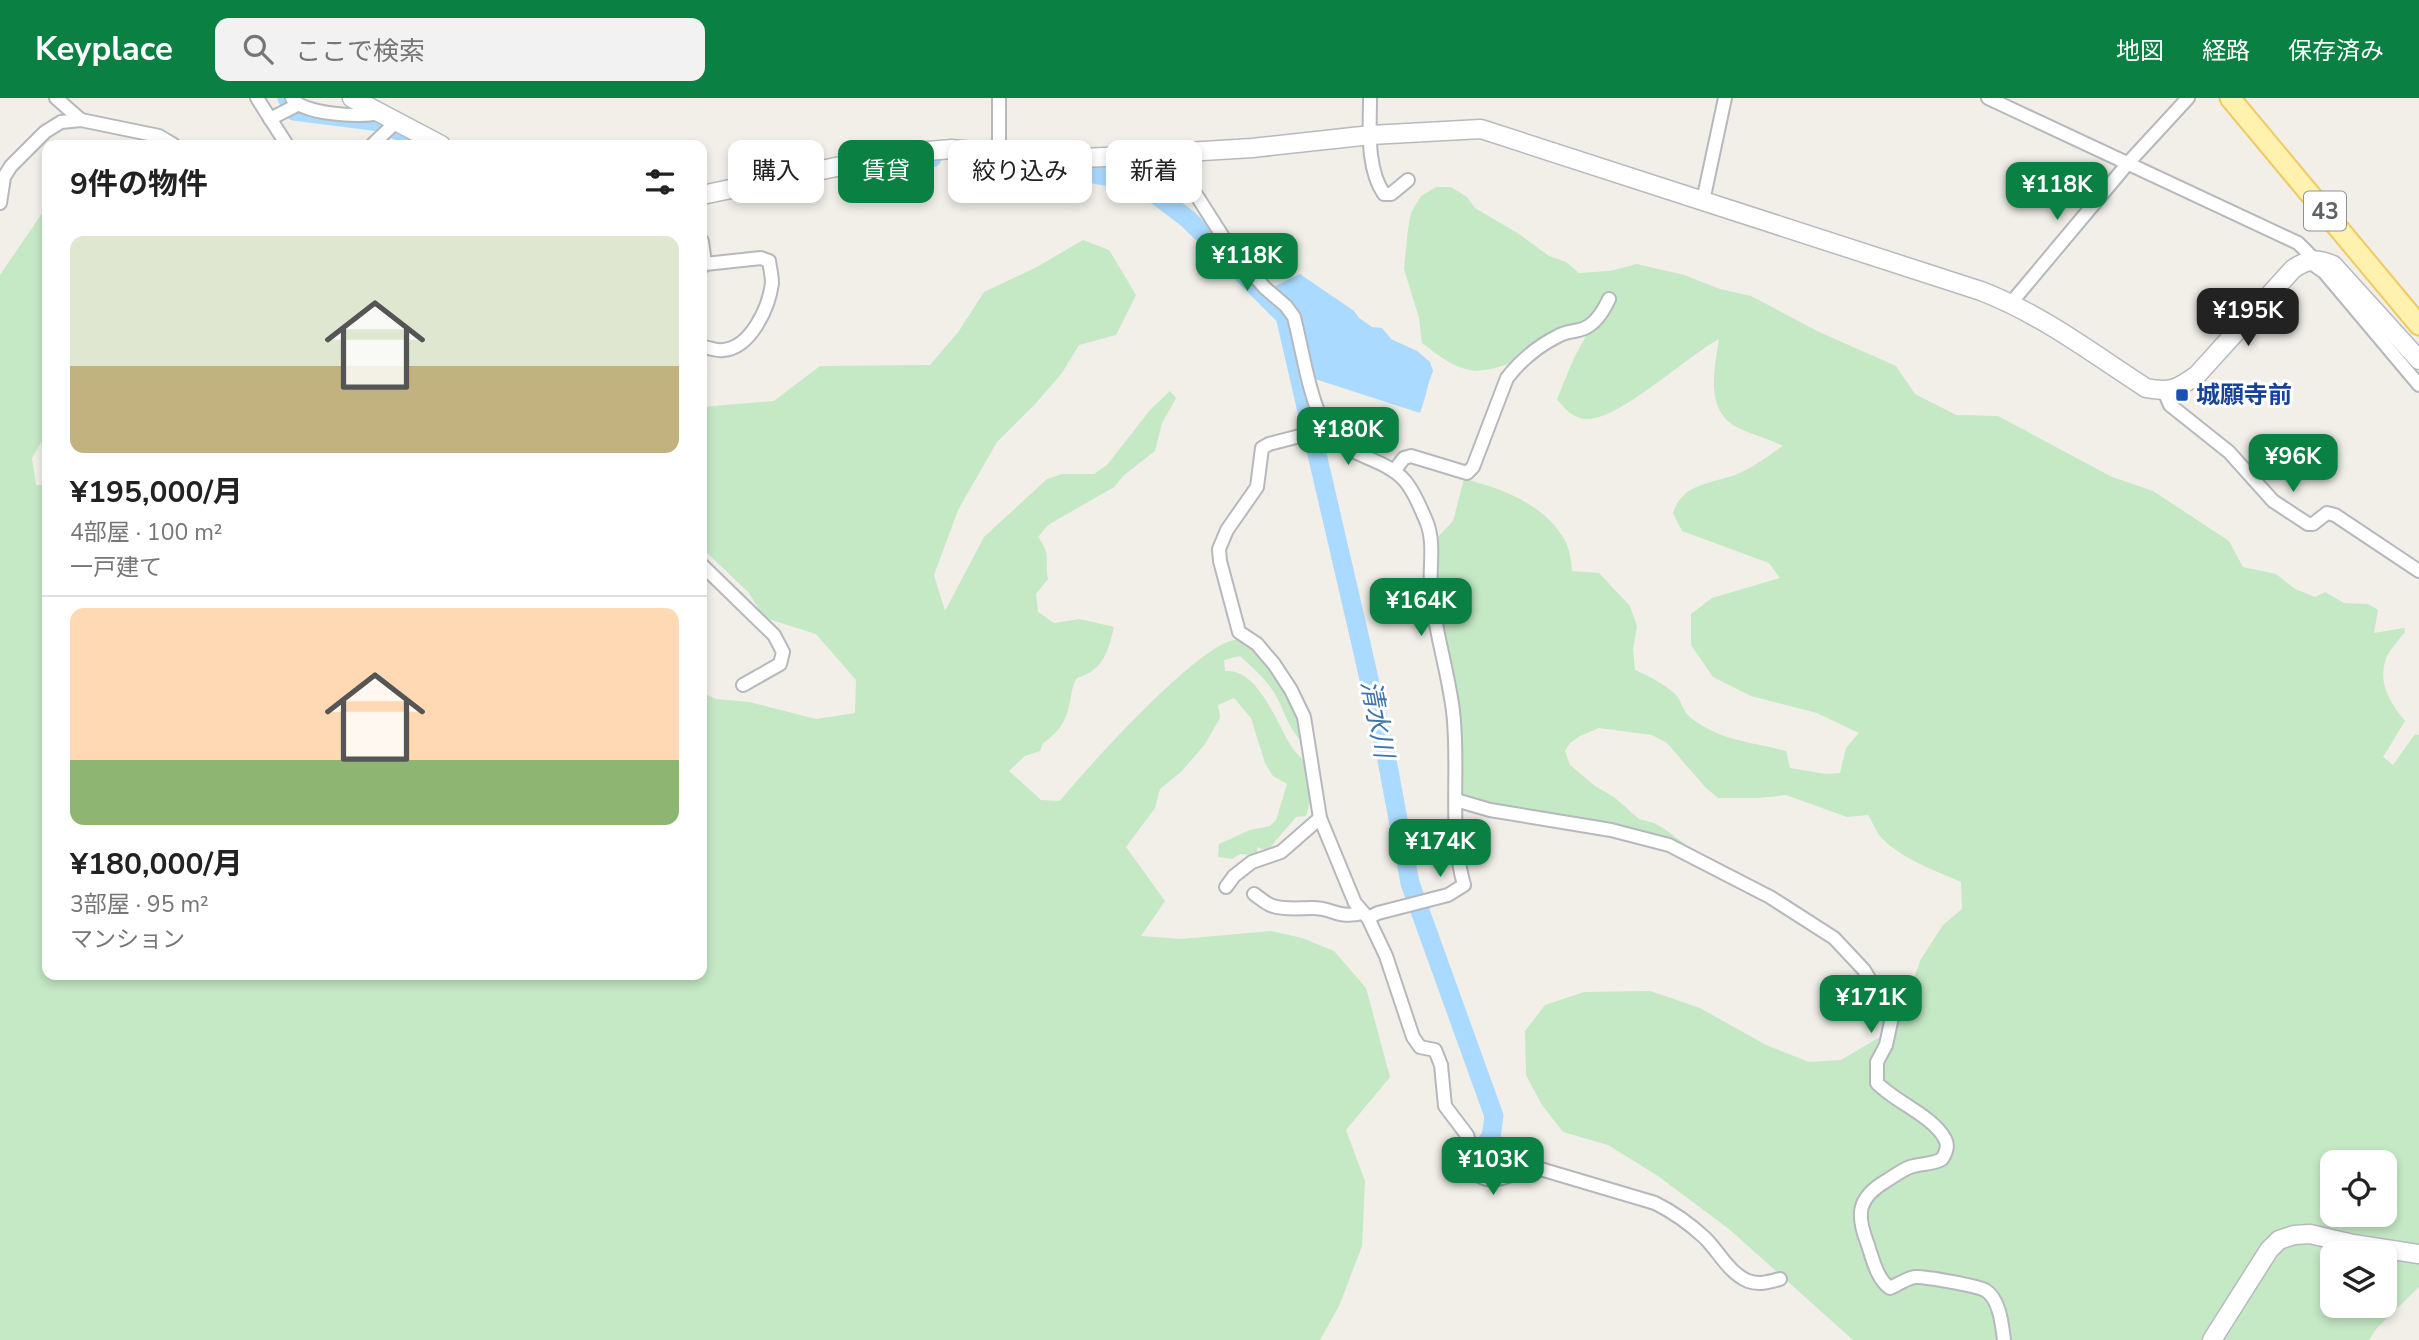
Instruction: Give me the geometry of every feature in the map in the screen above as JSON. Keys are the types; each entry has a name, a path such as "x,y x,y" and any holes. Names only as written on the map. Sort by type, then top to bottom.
{"main road":[{"name":"43","path":"2230,98 2419,325"}],"street":[{"path":"56,98 81,120"},
{"path":"257,98 284,140"},
{"path":"352,98 431,140"},
{"path":"999,98 999,140"},
{"path":"1370,98 1371,135 1379,186 1384,194 1391,194 1408,180"},
{"path":"1703,201 1725,98"},
{"path":"1988,98 2298,243 2312,260 2333,265 2419,360"},
{"path":"2011,303 2129,162 2189,98"},
{"path":"270,119 295,101 332,113 377,113"},
{"path":"0,203 4,177 10,166 45,132 61,122 81,120 159,136 166,140"},
{"path":"378,140 395,122"},
{"path":"1202,150 1252,148 1371,135 1481,129 1981,290 2048,322 2146,388 2164,391 2179,387 2197,374 2293,269 2312,260"},
{"path":"707,194 903,153 948,149"},
{"path":"1201,203 1230,248 1294,317 1315,402 1327,429 1351,449 1394,471 1406,481 1427,524 1431,539 1431,592 1453,712 1458,864 1464,885 1448,895 1365,916 1271,906 1254,894"},
{"path":"707,265 761,258 769,261 772,281 769,296 755,328 742,344 724,350 707,347"},
{"path":"2312,260 2312,266 2324,272 2419,385"},
{"path":"1394,471 1404,458 1411,456 1467,473 1473,467 1507,378 1535,350 1559,335 1588,327 1602,314 1609,299"},
{"path":"2164,391 2170,405 2229,452 2273,501 2308,524 2313,524 2328,513 2335,515 2419,571"},
{"path":"1327,429 1262,447 1257,487 1227,530 1219,549 1239,632 1257,644 1274,664 1291,690 1304,718 1320,818 1355,902 1386,956 1413,1037 1420,1047 1434,1049 1441,1065 1445,1107 1467,1135 1470,1144 1465,1161 1469,1168 1482,1176 1500,1181 1517,1172 1537,1168 1655,1203 1670,1210 1704,1238 1729,1267 1749,1282 1761,1284 1780,1279"},
{"path":"707,570 774,635 783,652 780,664 743,685"},
{"path":"1456,800 1490,810 1611,830 1669,845 1770,897 1834,938 1864,970 1892,1017 1886,1045 1877,1062 1877,1083 1887,1094 1931,1124 1945,1138 1947,1146 1942,1159 1910,1168 1871,1190 1864,1198 1860,1216 1866,1241 1882,1282 1890,1288 1915,1277 1986,1290 1996,1303 2004,1340"},
{"path":"1226,887 1234,876 1252,862 1281,852 1320,818"},
{"path":"2212,1340 2278,1240 2311,1234 2353,1244 2419,1254"}],"green space":[{"path":"1436,187 1451,187 1467,197 1475,208 1519,234 1549,256 1566,262 1579,273 1610,271 1637,264 1684,275 1720,289 1751,296 1819,332 1896,366 1915,394 1956,415 1998,416 2112,477 2153,491 2229,541 2243,567 2276,574 2295,589 2315,597 2325,592 2344,603 2368,604 2378,610 2374,633 2404,628 2405,632 2387,656 2383,677 2390,700 2405,721 2383,757 2393,765 2415,734 2419,735 2419,1287 2397,1308 2397,1241 2320,1241 2320,1318 2387,1318 2369,1340 1853,1340 1729,1229 1658,1176 1608,1145 1563,1132 1542,1105 1526,1075 1525,1031 1545,1005 1584,992 1650,991 1700,1008 1766,1045 1809,1062 1841,1060 1880,1037 1906,998 1921,959 1943,925 1962,909 1961,882 1917,863 1896,850 1879,835 1868,815 1847,817 1786,795 1718,798 1667,743 1652,735 1599,728 1580,736 1570,743 1565,751 1570,765 1595,786 1614,797 1639,819 1666,830 1688,849 1458,796 1437,605 1436,558 1437,538 1453,521 1464,479 1507,493 1545,516 1568,546 1572,571 1599,573 1630,606 1637,626 1633,649 1635,670 1673,692 1687,714 1695,721 1728,737 1786,751 1790,768 1826,774 1840,773 1846,748 1859,733 1817,713 1751,696 1713,677 1691,645 1691,614 1712,598 1780,578 1769,563 1682,531 1673,513 1678,502 1694,488 1746,470 1783,446 1733,425 1718,408 1714,385 1719,339 1617,409 1601,417 1582,419 1566,410 1557,399 1574,358 1591,327 1530,356 1496,368 1481,370 1456,366 1422,343 1419,318 1404,269 1411,213 1421,196"},
{"path":"42,213 42,441 32,458 36,485 42,485 42,980 707,980 707,695 716,699 749,702 816,719 855,713 856,680 816,634 765,618 748,592 707,553 707,407 774,401 820,366 930,365 959,331 984,292 1037,267 1083,240 1109,250 1136,295 1116,335 1079,345 1062,373 997,442 958,510 934,575 945,611 984,537 1047,479 1062,474 1094,474 1107,465 1150,410 1170,391 1176,398 1162,423 1155,451 1124,475 1114,487 1048,525 1038,537 1046,553 1048,579 1036,594 1038,612 1054,623 1080,619 1114,627 1107,652 1099,665 1077,678 1068,712 1060,728 1043,743 1040,751 1025,756 1009,771 1041,800 1060,801 1117,737 1171,683 1219,646 1236,640 1244,642 1261,656 1290,698 1297,714 1303,742 1290,726 1275,694 1259,674 1240,656 1224,660 1225,671 1237,672 1247,678 1265,698 1291,746 1308,767 1311,792 1306,816 1296,817 1267,851 1258,847 1256,855 1240,854 1232,859 1218,857 1219,844 1250,830 1270,826 1276,820 1287,784 1273,776 1265,763 1251,718 1234,698 1218,705 1220,718 1205,744 1182,771 1160,789 1155,808 1126,847 1165,901 1141,936 1181,939 1271,931 1302,938 1334,951 1366,988 1390,1077 1346,1130 1365,1181 1362,1246 1339,1306 1320,1340 0,1340 0,275"}],"water":[{"path":"1300,274 1354,311 1372,327 1382,328 1391,339 1417,351 1430,362 1433,371 1420,413 1315,379 1299,315 1290,301 1273,287"}],"waterway":[{"name":"清水川","path":"287,98 294,111 380,122 412,140"},
{"name":"清水川","path":"1092,174 1140,183 1188,219 1285,316 1386,755 1410,883 1494,1116 1491,1137 1471,1161"}],"place":[{"name":"城願寺前","path":"2182,395"}]}
